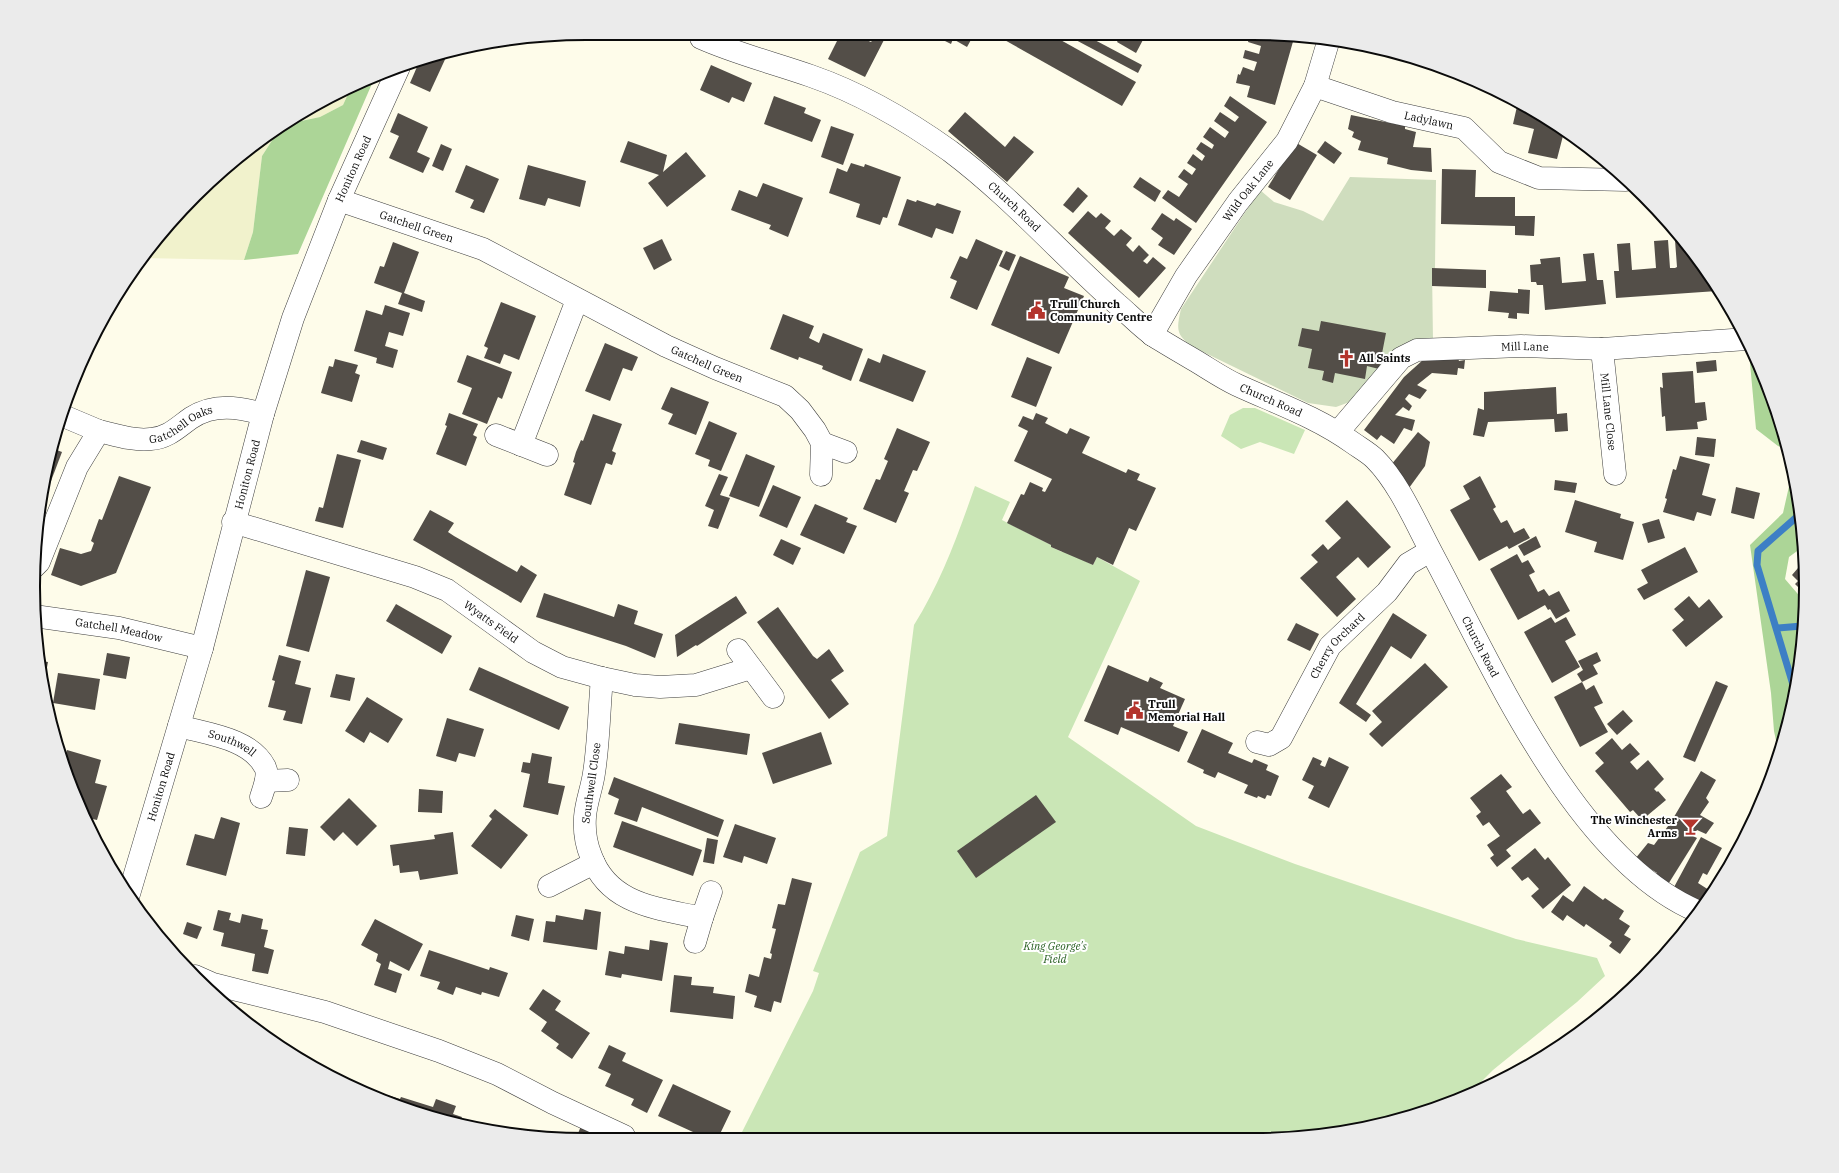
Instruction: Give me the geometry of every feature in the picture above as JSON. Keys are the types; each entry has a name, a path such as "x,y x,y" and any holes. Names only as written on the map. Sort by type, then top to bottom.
{"street":[{"name":"Church Road","path":"706,40 722,47 813,76 856,95 917,129 950,151 996,190 1152,335 1233,383 1314,418 1338,432 1375,459 1408,508 1493,672 1530,735 1566,791 1605,842 1647,882 1679,904 1693,909"},
{"name":"Wild Oak Lane","path":"1152,335 1190,270 1238,202 1287,141 1315,86 1327,46"},
{"name":"Honiton Road","path":"131,888 202,648 233,522 263,414 293,318 339,200 395,75"},
{"name":"Ladylawn","path":"1315,86 1392,112 1464,128 1499,162 1539,178 1617,180"},
{"name":"Gatchell Green","path":"339,200 483,249 666,346 715,368 785,396 800,410 815,430 822,443"},
{"path":"521,445 577,300"},
{"name":"Mill Lane","path":"1338,432 1401,358 1416,350 1521,346 1602,349 1740,339"},
{"name":"Mill Lane Close","path":"1602,349 1615,474"},
{"name":"Gatchell Oaks","path":"67,418 99,431 130,438 152,439 171,433 193,417 219,408 237,407 263,414"},
{"path":"41,557 77,466 99,431"},
{"path":"496,435 547,455"},
{"path":"821,476 822,443 846,452"},
{"name":"Wyatts Field","path":"233,522 415,577 447,590 533,652 562,666 602,678 635,685 660,687 696,685 751,668"},
{"name":"Cherry Orchard","path":"1257,742 1269,745 1281,738 1330,646 1387,592 1408,564 1430,551"},
{"name":"Gatchell Meadow","path":"41,617 119,628 202,648"},
{"path":"738,650 773,697"},
{"name":"Southwell Close","path":"602,678 595,766 585,817 587,844 594,863 604,880 617,893 637,903 702,918"},
{"name":"Southwell","path":"179,726 238,743 254,753 265,767 264,789 288,780"},
{"path":"549,886 594,863"},
{"path":"695,942 711,892"},
{"path":"211,983 325,1012 439,1051 497,1074 553,1103 618,1133"}],"green space":[{"path":"372,84 298,254 244,260 253,232 262,156 273,139 300,121 320,117 343,105 348,95"},
{"path":"348,95 343,105 320,117 301,121"},
{"path":"273,139 262,156 253,232 244,260 150,258 176,226 200,200 226,176"},
{"path":"1350,177 1436,180 1435,268 1432,268 1433,342 1355,400 1336,407 1308,403 1195,348 1184,340 1178,327 1181,309 1260,190 1274,202 1303,211 1323,221"},
{"path":"1750,360 1770,411 1780,447 1756,429"},
{"path":"1243,408 1255,408 1305,430 1294,454 1260,442 1241,449 1221,436 1230,415"},
{"name":"King George's Field","path":"975,486 1010,502 1002,520 1062,552 1062,550 1093,565 1097,557 1140,581 1068,737 1196,826 1295,864 1516,939 1597,958 1605,976 1577,1002 1493,1070 1480,1083 1428,1104 1359,1122 1288,1132 1252,1133 742,1133 813,991 819,973 813,971 860,852 887,836 914,625 933,592 955,540"},
{"path":"1789,486 1798,550 1789,557 1785,579 1799,595 1798,622 1788,693 1776,741 1771,693 1750,545 1783,513"}],"building":[{"path":"838,40 866,40 871,42 872,40 884,40 865,77 828,59"},
{"path":"943,40 953,40 951,44"},
{"path":"955,40 971,40 967,47"},
{"path":"1005,40 1061,40 1136,82 1122,106"},
{"path":"1076,40 1095,40 1142,65 1138,73"},
{"path":"1118,40 1143,40 1136,53 1117,42"},
{"path":"1248,40 1293,42 1275,105 1247,97 1250,86 1236,83 1238,74 1240,75 1243,67 1254,71 1257,62 1243,58 1245,50 1259,54 1261,46 1248,42"},
{"path":"445,59 430,92 410,83 417,67"},
{"path":"711,65 752,83 744,102 732,97 729,103 700,90"},
{"path":"774,96 806,108 804,113 821,120 812,142 764,124"},
{"path":"1230,96 1267,122 1196,223 1162,198 1168,190 1179,197 1188,184 1178,177 1184,169 1192,175 1196,169 1187,163 1193,154 1202,161 1205,156 1196,149 1201,142 1212,149 1214,145 1203,137 1210,127 1225,138 1229,132 1214,121 1220,112 1235,122 1239,117 1224,106"},
{"path":"1517,108 1563,137 1557,159 1528,153 1534,129 1513,124"},
{"path":"965,112 1005,147 1014,136 1034,152 1007,182 948,131"},
{"path":"398,113 428,127 417,152 430,158 423,173 389,158 399,136 390,132"},
{"path":"1351,115 1405,126 1405,129 1416,132 1413,147 1431,148 1432,172 1411,170 1387,164 1388,158 1358,150 1361,141 1352,137 1354,132 1348,129"},
{"path":"831,126 854,134 843,165 821,157"},
{"path":"628,141 667,155 663,172 686,152 706,176 667,207 648,183 659,175 620,162"},
{"path":"1325,141 1342,153 1334,164 1317,152"},
{"path":"1295,142 1317,155 1290,200 1268,187"},
{"path":"441,144 452,149 443,171 432,166"},
{"path":"851,163 864,167 865,164 901,177 887,218 883,217 880,225 856,217 860,204 829,193 837,168 847,172"},
{"path":"466,165 499,179 484,213 470,208 474,200 455,192"},
{"path":"528,165 586,181 580,207 548,198 545,206 519,199"},
{"path":"1442,169 1476,170 1475,197 1515,197 1515,216 1535,216 1534,236 1515,235 1515,226 1441,224"},
{"path":"1140,177 1161,191 1155,202 1133,187"},
{"path":"763,183 803,198 788,237 769,229 771,225 731,210 739,190 757,197"},
{"path":"1078,187 1088,196 1073,213 1063,205"},
{"path":"907,199 916,202 917,200 935,206 937,203 961,211 953,234 936,228 932,238 898,225"},
{"path":"1088,211 1096,218 1101,213 1111,221 1105,228 1114,236 1121,229 1132,238 1126,245 1133,252 1139,245 1149,255 1143,261 1147,264 1153,257 1166,268 1139,298 1068,233"},
{"path":"1162,213 1174,221 1176,218 1192,229 1174,255 1158,245 1163,238 1151,229"},
{"path":"662,239 672,260 654,270 643,248"},
{"path":"976,239 1003,251 977,310 950,298 957,281 950,278 960,256 967,259"},
{"path":"1668,240 1670,268 1677,267 1675,241 1712,291 1616,298 1614,271 1619,271 1617,244 1630,243 1632,270 1656,268 1654,241"},
{"path":"393,242 419,252 404,293 425,301 422,312 398,304 402,293 374,283 380,266 384,267"},
{"path":"1006,251 1016,255 1009,271 999,266"},
{"path":"1594,253 1597,280 1603,280 1606,304 1545,310 1543,285 1537,285 1536,282 1531,282 1530,265 1541,264 1540,259 1560,257 1562,283 1586,281 1583,254"},
{"name":"Trull Church Community Centre","path":"1020,256 1069,277 1064,288 1084,296 1059,354 991,325"},
{"path":"1432,268 1486,270 1486,288 1432,286"},
{"path":"1518,289 1530,290 1529,314 1517,313 1517,319 1508,318 1509,313 1488,311 1490,291 1518,293"},
{"path":"501,302 536,316 519,360 504,354 500,364 484,358 488,348 484,346"},
{"path":"385,305 410,313 403,336 389,332 385,346 398,350 393,368 376,363 377,358 354,351 366,310 382,315"},
{"path":"783,314 814,326 809,338 819,343 823,333 863,349 851,381 822,369 823,366 799,357 798,360 770,349"},
{"name":"All Saints","path":"1321,321 1386,333 1379,369 1367,366 1365,379 1335,373 1333,383 1322,380 1324,371 1308,368 1312,349 1298,346 1302,328 1319,331"},
{"path":"605,343 638,357 632,371 623,368 610,401 585,391"},
{"path":"883,354 926,371 913,402 859,381 868,358 880,363"},
{"path":"467,355 512,372 502,399 498,397 487,424 462,414 472,388 457,382"},
{"path":"1027,357 1052,367 1036,407 1011,397"},
{"path":"1458,358 1459,361 1465,360 1464,369 1458,368 1457,375 1432,373 1417,385 1427,390 1420,399 1409,394 1405,399 1412,406 1409,411 1403,407 1395,415 1415,420 1412,431 1404,428 1394,444 1381,435 1377,440 1364,430 1404,377 1424,359"},
{"path":"335,359 358,365 355,373 360,375 352,402 321,393 329,366 333,367"},
{"path":"1716,360 1717,371 1697,373 1696,362"},
{"path":"1693,371 1695,403 1705,402 1707,420 1697,422 1698,429 1666,431 1665,416 1662,417 1660,387 1663,388 1662,373"},
{"path":"671,387 709,402 696,435 668,424 673,414 661,409"},
{"path":"1556,387 1557,414 1567,413 1568,431 1555,432 1554,419 1488,422 1484,437 1473,435 1478,408 1484,410 1484,392"},
{"path":"449,413 478,424 473,435 477,437 466,466 436,454 447,426 445,425"},
{"path":"1036,413 1048,418 1045,423 1067,434 1070,428 1090,437 1082,453 1126,473 1128,469 1140,474 1137,480 1156,488 1136,531 1129,528 1113,565 1097,557 1093,565 1051,547 1051,545 1007,523 1021,494 1024,495 1030,482 1043,488 1042,491 1045,492 1052,479 1014,461 1028,431 1018,426 1023,416 1033,420"},
{"path":"593,414 622,424 612,451 616,453 612,465 606,463 591,505 564,495 575,463 573,462 576,452 581,440 583,441"},
{"path":"709,421 737,433 721,471 708,466 710,460 695,454"},
{"path":"897,428 930,442 917,471 913,470 904,491 909,493 896,523 863,509 876,479 880,480 888,461 884,459"},
{"path":"1418,432 1430,442 1425,466 1409,488 1391,465"},
{"path":"1697,437 1716,439 1714,457 1695,455"},
{"path":"361,440 387,448 383,460 357,452"},
{"path":"58,450 62,452 51,480"},
{"path":"337,454 361,460 343,528 315,521 319,507 323,508"},
{"path":"746,454 775,466 759,507 729,496"},
{"path":"1680,456 1710,464 1702,495 1716,499 1711,516 1697,512 1694,521 1663,512 1667,499 1665,498 1673,469 1676,470"},
{"path":"719,474 728,477 720,495 730,498 718,529 708,526 714,510 705,506"},
{"path":"119,476 151,487 116,573 81,586 51,575 60,548 81,554 91,551 94,543 91,541 99,519 102,520"},
{"path":"1480,476 1496,507 1493,509 1501,523 1507,520 1514,533 1524,528 1530,538 1509,549 1507,546 1479,561 1450,510 1470,499 1463,486"},
{"path":"1555,480 1577,483 1575,493 1554,490"},
{"path":"773,485 801,497 787,528 759,516"},
{"path":"1736,487 1760,493 1754,519 1731,513"},
{"path":"1347,500 1391,547 1368,568 1358,557 1336,577 1356,599 1337,617 1300,578 1318,562 1311,555 1323,544 1328,550 1341,538 1325,521"},
{"path":"1575,500 1621,514 1620,518 1634,522 1623,560 1594,552 1597,542 1565,532"},
{"path":"815,504 848,518 846,522 857,526 844,554 800,535"},
{"path":"430,510 454,523 448,532 454,536 517,572 521,565 537,575 521,603 413,540"},
{"path":"1659,519 1665,538 1648,543 1642,524"},
{"path":"1536,536 1541,547 1524,556 1518,546"},
{"path":"781,539 801,548 793,565 773,555"},
{"path":"1685,547 1698,572 1644,600 1637,589 1648,583 1641,570"},
{"path":"1517,554 1522,563 1528,560 1535,572 1529,575 1538,592 1544,589 1549,596 1559,591 1570,611 1556,619 1550,609 1548,610 1545,605 1518,620 1490,569"},
{"path":"1798,567 1799,588 1795,584 1798,581 1792,575"},
{"path":"306,570 330,577 309,652 286,646"},
{"path":"544,593 614,617 618,604 638,611 634,624 663,634 655,658 626,646 536,617"},
{"path":"736,596 747,613 697,646 696,645 677,657 675,635"},
{"path":"1689,596 1699,608 1709,599 1723,617 1686,647 1672,630 1684,620 1674,609"},
{"path":"396,604 452,636 442,654 386,621"},
{"path":"778,607 813,656 817,659 829,649 844,671 831,680 849,704 829,719 757,622"},
{"path":"1393,613 1427,635 1411,659 1391,646 1356,704 1371,715 1366,722 1339,703"},
{"path":"1551,617 1555,623 1566,617 1576,635 1565,641 1580,667 1552,683 1524,632"},
{"path":"1296,623 1319,634 1310,651 1287,640"},
{"path":"1597,652 1601,661 1593,665 1598,674 1582,682 1577,674 1583,670 1578,661"},
{"path":"107,653 130,657 126,679 103,675"},
{"path":"279,655 301,661 295,684 311,688 302,724 283,720 286,711 268,707 275,681 272,680"},
{"path":"1425,663 1448,687 1382,747 1369,734 1382,722 1372,711"},
{"name":"Trull Memorial Hall","path":"1108,665 1148,682 1150,677 1163,683 1160,688 1185,699 1173,726 1188,732 1179,752 1121,727 1118,735 1084,721"},
{"path":"479,667 569,707 559,730 469,690"},
{"path":"58,673 100,679 95,710 53,702"},
{"path":"336,674 355,678 350,701 330,697"},
{"path":"1716,681 1728,686 1695,762 1683,757"},
{"path":"1582,682 1586,690 1594,685 1603,703 1594,707 1608,732 1580,747 1554,697"},
{"path":"367,697 403,719 388,743 370,732 364,743 345,731"},
{"path":"1623,710 1633,721 1617,735 1607,724"},
{"path":"447,718 484,729 475,757 459,753 456,762 436,756"},
{"path":"679,723 750,734 747,755 675,744"},
{"path":"1202,729 1233,743 1228,753 1252,763 1254,759 1268,765 1266,770 1279,776 1271,796 1267,795 1265,799 1258,796 1257,798 1244,793 1248,785 1218,772 1215,778 1203,773 1204,770 1187,762"},
{"path":"821,732 832,764 773,784 762,753"},
{"path":"1612,738 1622,750 1630,743 1640,754 1630,762 1637,770 1648,760 1664,779 1654,789 1657,792 1658,791 1666,800 1642,820 1633,810 1630,812 1595,771 1604,763 1595,753"},
{"path":"67,750 101,760 95,783 107,786 97,820 92,819 66,753"},
{"path":"532,753 552,757 548,783 565,786 558,815 523,807 530,774 521,772 523,762 530,763"},
{"path":"1313,757 1322,761 1320,765 1325,767 1329,757 1349,767 1329,808 1308,798 1314,786 1302,780"},
{"name":"The Winchester Arms","path":"1701,771 1716,780 1706,798 1709,802 1700,815 1714,823 1706,834 1697,830 1693,836 1697,838 1667,886 1654,877 1657,873 1635,859 1648,843 1654,845 1671,822"},
{"path":"1501,774 1512,787 1506,791 1523,814 1530,809 1541,823 1506,850 1511,856 1497,867 1490,858 1494,855 1487,845 1500,836 1489,822 1483,826 1476,816 1481,812 1470,798"},
{"path":"614,777 724,820 718,837 642,807 637,822 614,814 619,799 608,794"},
{"path":"419,789 443,791 442,813 418,812"},
{"path":"1036,795 1056,822 976,878 957,851"},
{"path":"349,798 377,826 357,846 343,832 334,841 320,827"},
{"path":"495,809 528,835 501,869 471,846 492,819 489,816"},
{"path":"221,817 240,823 226,876 186,865 195,834 214,839"},
{"path":"622,821 702,850 693,876 613,847"},
{"path":"735,824 776,838 767,864 744,856 742,863 723,857"},
{"path":"289,827 308,829 305,856 286,854"},
{"path":"453,832 458,874 420,880 418,871 400,873 399,865 393,866 390,845 435,839 434,835"},
{"path":"1701,837 1722,848 1707,875 1703,873 1698,883 1708,889 1698,902 1673,889"},
{"path":"707,838 718,840 714,864 703,862"},
{"path":"1535,848 1545,860 1548,857 1571,885 1543,909 1531,896 1539,889 1528,877 1522,881 1511,868"},
{"path":"792,878 812,883 781,1003 774,1001 771,1012 754,1007 757,996 745,992 749,974 759,977 764,957 771,959 772,954 770,953 776,929 772,928 778,904 785,905"},
{"path":"1584,886 1603,900 1605,898 1624,911 1619,919 1630,926 1624,935 1631,939 1620,954 1609,946 1612,942 1586,924 1584,927 1567,915 1563,921 1551,912 1563,895 1573,902"},
{"path":"585,909 601,912 597,950 543,942 546,921 555,922 556,915 583,920"},
{"path":"218,910 231,913 229,920 240,923 242,914 263,919 261,929 268,930 264,947 274,950 268,974 252,971 255,954 221,946 224,933 213,930"},
{"path":"516,915 534,919 529,941 511,936"},
{"path":"375,919 423,944 409,971 390,961 388,969 402,974 396,993 374,985 381,964 376,961 378,954 361,945"},
{"path":"187,922 202,927 197,939 183,934"},
{"path":"650,940 668,943 662,981 622,974 621,978 605,975 609,951 624,954 625,946 649,950"},
{"path":"429,950 489,970 490,967 508,973 499,997 482,992 481,995 456,987 453,995 437,989 440,982 420,976"},
{"path":"674,975 692,977 691,985 714,987 713,993 735,996 733,1019 670,1012"},
{"path":"543,989 561,1001 555,1010 590,1033 572,1059 556,1048 559,1044 541,1031 547,1022 529,1009"},
{"path":"609,1045 626,1053 622,1061 663,1080 647,1113 631,1105 634,1099 605,1086 611,1074 598,1068"},
{"path":"673,1084 731,1111 720,1133 692,1133 658,1116"},
{"path":"389,1096 400,1099 401,1097 433,1107 436,1099 456,1106 453,1114 462,1117 445,1114"},
{"path":"581,1126 596,1133 586,1133 578,1133"}],"waterway":[{"path":"1791,677 1757,565 1758,551 1794,519"},
{"path":"1777,628 1798,626"}],"place":[{"name":"Trull Church Community Centre","path":"1037,310"},
{"name":"All Saints","path":"1346,358"},
{"name":"Trull Memorial Hall","path":"1135,710"},
{"name":"The Winchester Arms","path":"1690,826"}]}
